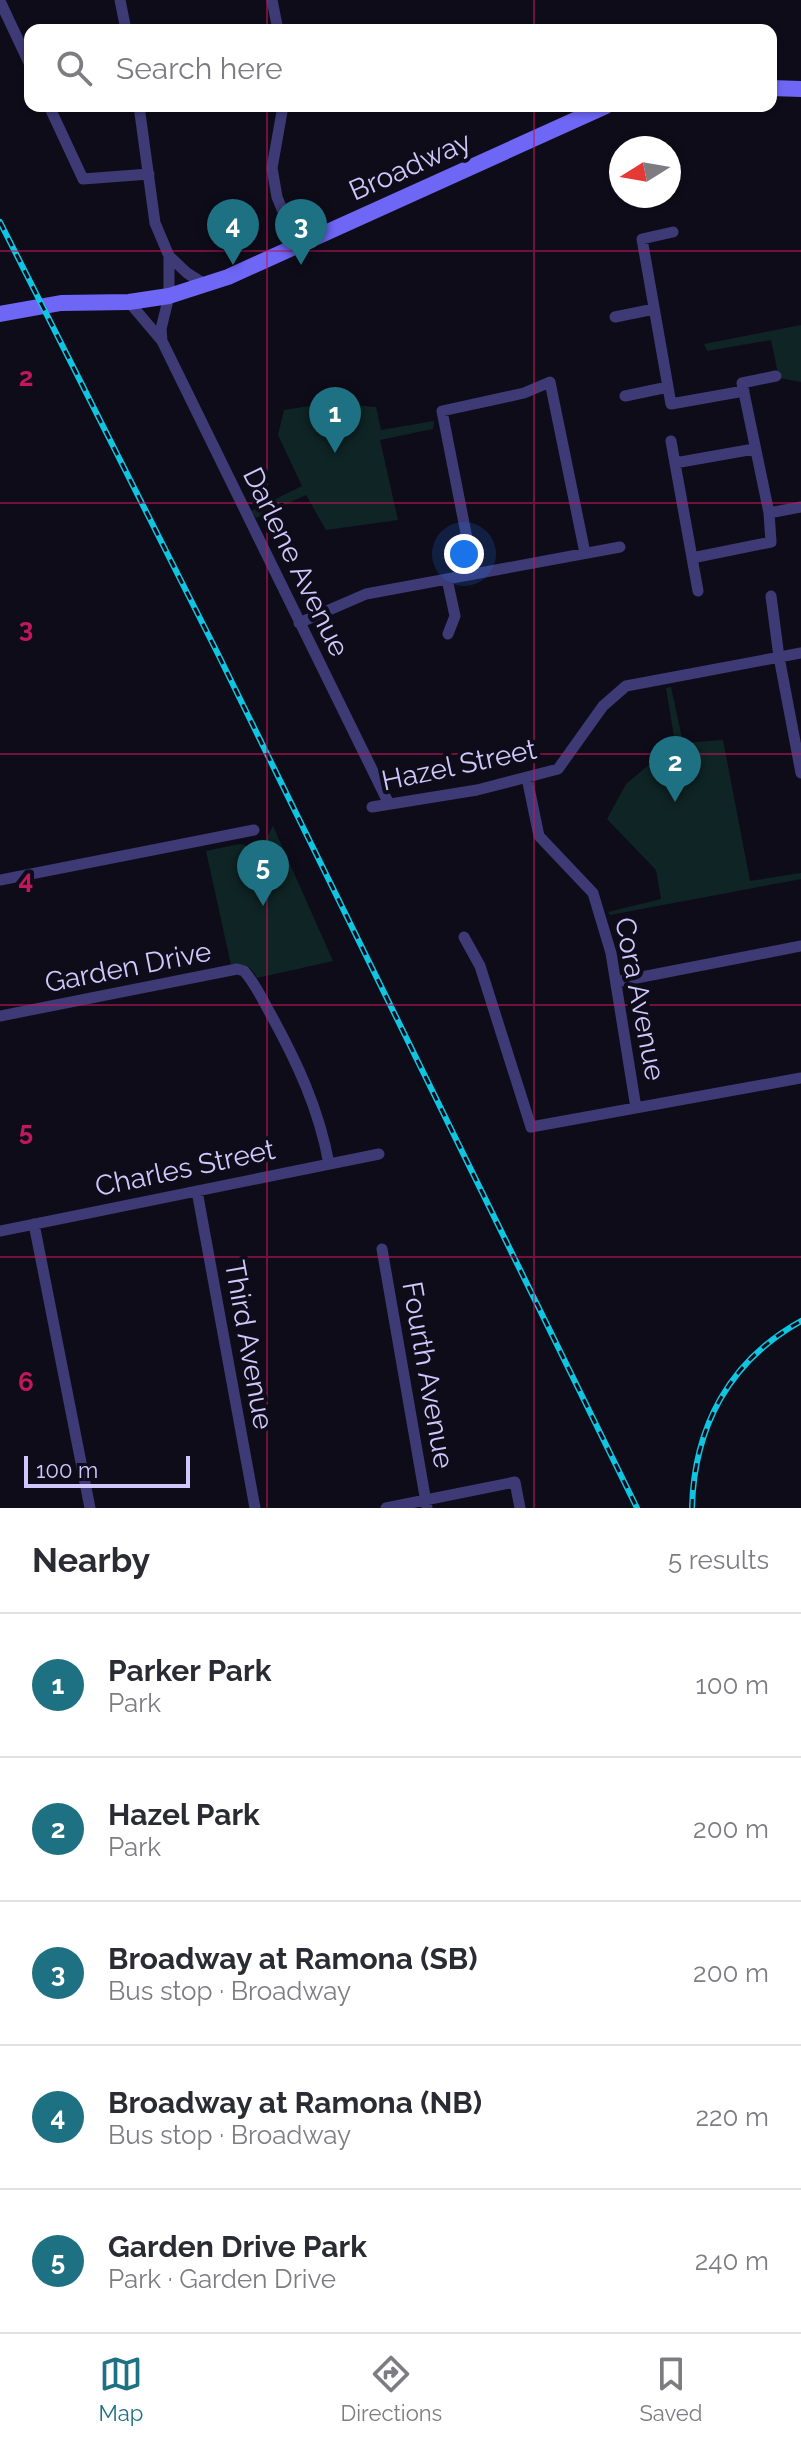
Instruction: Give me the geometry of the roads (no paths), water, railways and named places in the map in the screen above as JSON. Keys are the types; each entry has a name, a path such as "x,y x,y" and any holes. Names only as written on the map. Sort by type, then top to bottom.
{"street":[{"path":"120,0 125,24"},
{"path":"272,0 277,24"},
{"path":"0,1 24,52"},
{"path":"777,88 801,89"},
{"path":"52,112 83,179 149,174"},
{"path":"140,112 155,223 169,256 169,296 161,329 162,341"},
{"path":"282,112 272,168 277,197 297,246"},
{"name":"Broadway","path":"0,314 61,303 129,302 169,296 206,285 593,112"},
{"path":"673,232 642,239 671,404 744,391"},
{"path":"169,256 206,285"},
{"name":"Darlene Avenue","path":"129,302 162,341 389,804"},
{"path":"615,317 654,309"},
{"path":"692,558 771,542 769,513 742,383 776,376"},
{"path":"474,574 442,411 524,393 550,382 585,553"},
{"path":"625,396 668,387"},
{"path":"671,441 698,591"},
{"path":"675,463 754,449"},
{"path":"769,513 801,507"},
{"path":"299,623 366,594 620,547"},
{"path":"447,579 455,616 448,634"},
{"path":"771,596 801,773"},
{"name":"Hazel Street","path":"372,807 477,790 558,769 603,706 626,686 801,653"},
{"name":"Cora Avenue","path":"527,778 539,836 593,893 611,953 636,1108"},
{"path":"0,880 254,830"},
{"path":"464,937 480,966 531,1127 801,1078"},
{"path":"616,982 801,946"},
{"name":"Garden Drive","path":"0,1016 237,969 244,971 311,1092 322,1126 329,1164"},
{"name":"Charles Street","path":"0,1231 379,1154"},
{"name":"Third Avenue","path":"197,1191 255,1508"},
{"path":"34,1224 90,1508"},
{"name":"Fourth Avenue","path":"382,1249 426,1504"},
{"path":"386,1508 426,1504 515,1482 520,1508"}],"railway":[{"path":"0,222 218,654 637,1508"},
{"path":"692,1508 700,1450 720,1399 735,1376 754,1356 801,1321"}],"place":[{"name":"Broadway at Ramona (NB)","path":"233,265"},
{"name":"Broadway at Ramona (SB)","path":"301,265"},
{"name":"Parker Park","path":"335,453"},
{"name":"Hazel Park","path":"675,802"},
{"name":"Garden Drive Park","path":"263,906"}]}
